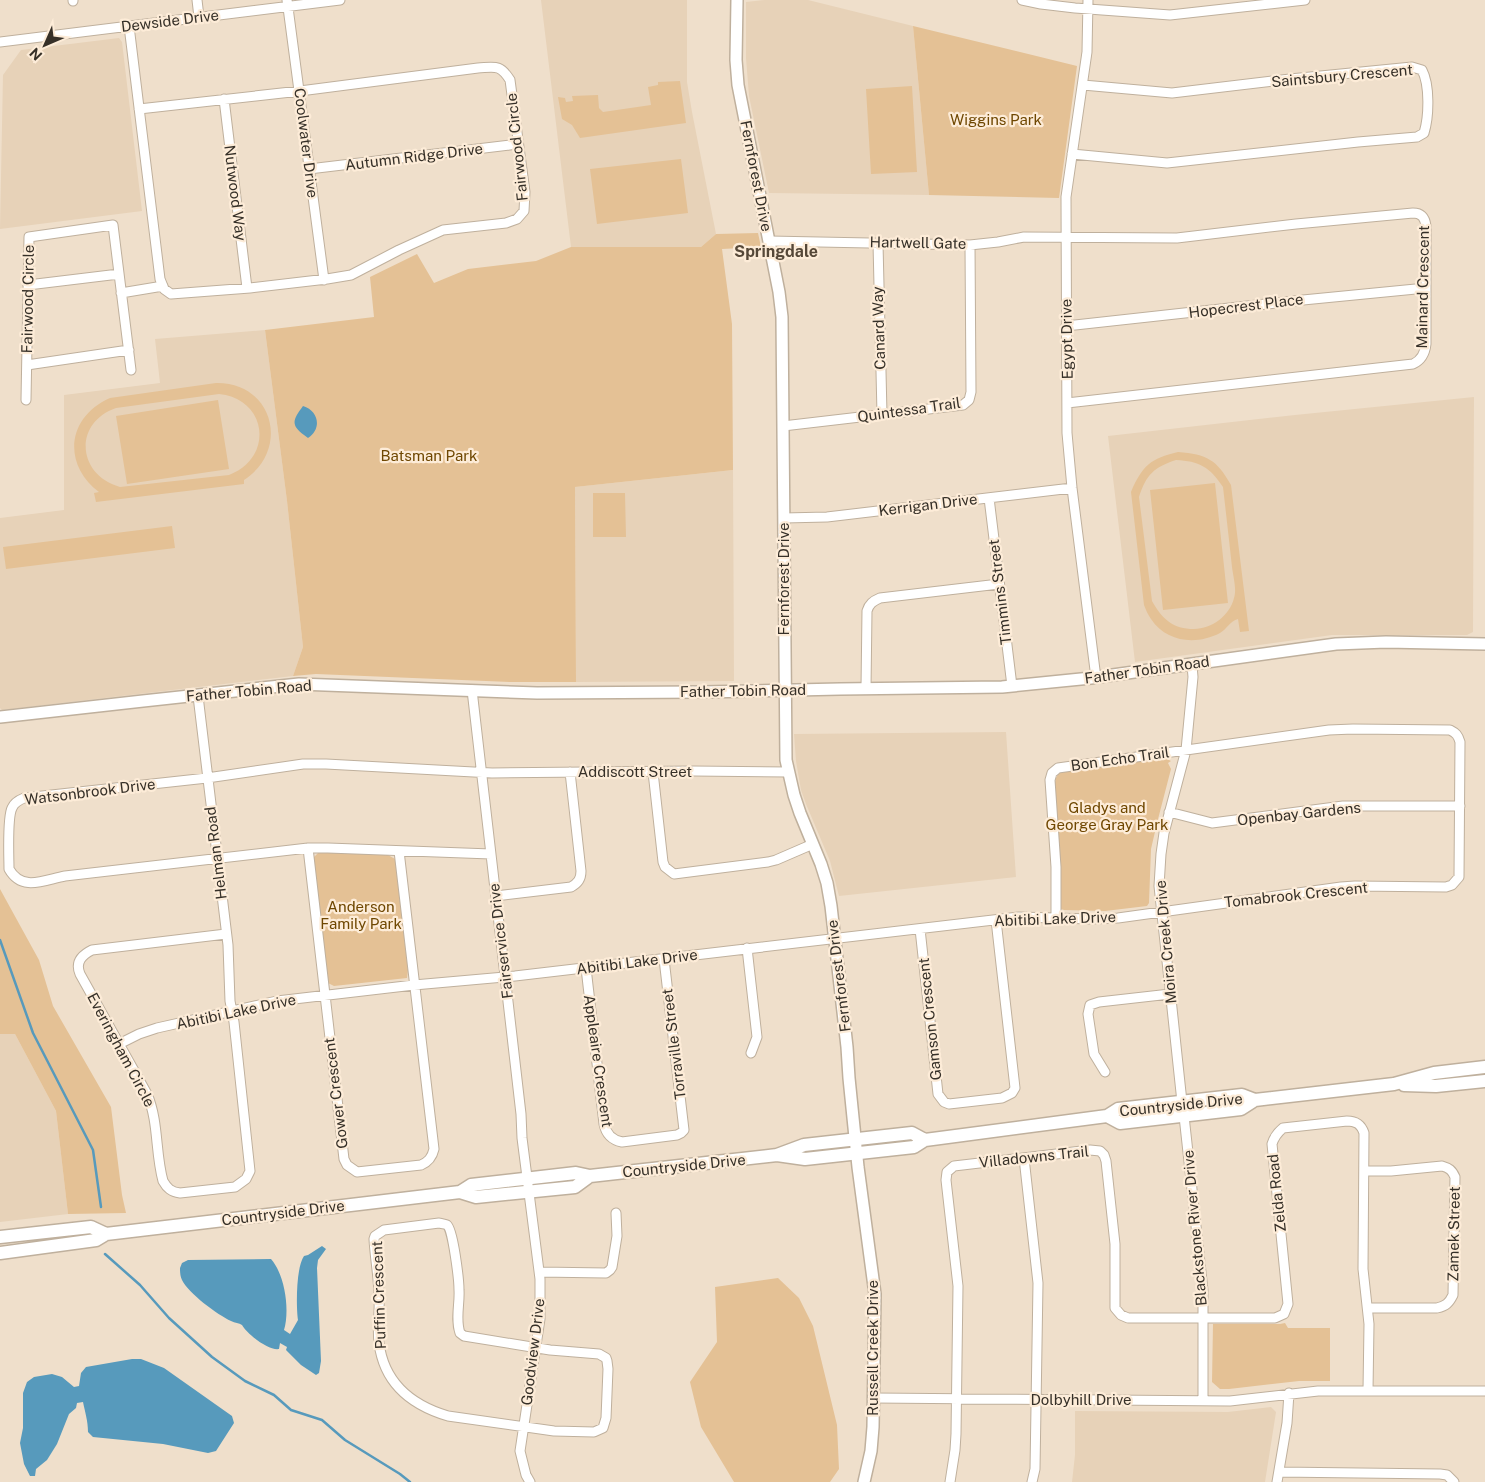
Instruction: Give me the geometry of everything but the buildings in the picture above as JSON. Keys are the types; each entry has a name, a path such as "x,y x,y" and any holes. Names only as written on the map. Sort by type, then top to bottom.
{"main road":[{"name":"Countryside Drive","path":"460,1192 471,1185 576,1173 590,1176 777,1156 805,1159 914,1147 925,1140 1107,1116 1118,1109 1242,1095 1255,1100 1394,1084 1434,1073 1485,1067"},
{"name":"Countryside Drive","path":"1394,1084 1436,1086 1485,1081"},
{"name":"Countryside Drive","path":"1107,1116 1120,1123 1242,1109 1255,1100"},
{"name":"Countryside Drive","path":"777,1156 804,1145 856,1139 912,1133 925,1140"},
{"name":"Countryside Drive","path":"0,1253 96,1240 106,1234 460,1192 476,1197 575,1187 590,1176"},
{"name":"Countryside Drive","path":"0,1237 91,1228 106,1234"}],"street":[{"path":"197,0 199,17"},
{"name":"Dewside Drive","path":"0,42 199,17 288,3 340,0"},
{"name":"Fernforest Drive","path":"737,0 736,60 738,85 781,306 785,742 788,772 796,804 827,883 835,939 857,1153"},
{"path":"1022,0 1041,4 1088,5 1170,15 1305,0"},
{"name":"Coolwater Drive","path":"288,3 324,280"},
{"name":"Egypt Drive","path":"1088,5 1083,86 1066,197 1066,326 1068,454 1096,678"},
{"path":"129,26 160,279 163,286"},
{"name":"Fairwood Circle","path":"121,293 163,286 171,294 324,280 351,275 443,230 506,223 517,219 524,211 524,192 510,80 504,71 498,67 139,109"},
{"name":"Saintsbury Crescent","path":"1072,154 1167,163 1417,137 1424,133 1427,123 1426,78 1422,70 1412,67 1172,93 1083,86"},
{"name":"Nutwood Way","path":"224,99 247,288"},
{"name":"Autumn Ridge Drive","path":"310,169 518,144"},
{"name":"Mainard Crescent","path":"1066,236 1177,238 1415,213 1424,218 1426,226 1425,352 1418,362 1067,403"},
{"name":"Fairwood Circle","path":"26,400 29,237 113,226 131,370"},
{"name":"Hartwell Gate","path":"769,241 970,245 1024,237 1066,236"},
{"name":"Canard Way","path":"878,242 882,414"},
{"name":"Quintessa Trail","path":"783,426 964,405 969,400 971,392 970,245"},
{"path":"28,285 119,274"},
{"name":"Hopecrest Place","path":"1066,326 1426,288"},
{"name":"Fairwood Circle","path":"27,365 128,350"},
{"name":"Kerrigan Drive","path":"784,518 827,517 1072,488"},
{"name":"Timmins Street","path":"989,498 1012,686"},
{"path":"866,688 867,610 874,600 1000,584"},
{"name":"Father Tobin Road","path":"0,718 299,684 537,693 785,691 1012,686 1096,678 1336,644 1386,642 1485,644"},
{"name":"Moira Creek Drive","path":"1182,1102 1159,893 1162,844 1186,750 1193,677 1192,664"},
{"name":"Fairservice Drive","path":"472,690 521,1114 528,1192"},
{"name":"Helman Road","path":"198,696 226,934 231,1011"},
{"name":"Tomabrook Crescent","path":"1161,912 1355,886 1446,887 1452,885 1459,877 1460,742 1455,732 1450,730 1342,729 1186,750"},
{"name":"Bon Echo Trail","path":"1056,918 1056,867 1050,780 1052,773 1058,768 1063,767 1186,750"},
{"name":"Watsonbrook Drive","path":"481,772 304,764 207,778 24,798 18,800 12,807 9,816 9,869 18,881 30,883 65,876 308,848 491,854"},
{"name":"Addiscott Street","path":"481,772 788,772"},
{"path":"496,896 570,887 579,880 581,871 570,772"},
{"path":"653,772 665,867 674,874 760,864 776,860 813,844"},
{"name":"Openbay Gardens","path":"1169,812 1212,823 1343,806 1460,806"},
{"name":"Gower Crescent","path":"308,848 344,1159 347,1165 357,1172 421,1165 430,1159 434,1149 399,851"},
{"name":"Abitibi Lake Drive","path":"119,1044 138,1034 157,1028 264,1003 414,985 586,968 996,920 1019,918 1106,919 1161,912"},
{"name":"Gamson Crescent","path":"920,929 938,1094 948,1104 1002,1098 1012,1093 1015,1088 996,920"},
{"name":"Everingham Circle","path":"226,934 92,950 84,955 78,963 80,974 148,1094 153,1107 161,1174 166,1186 171,1191 180,1193 235,1187 246,1179 250,1171 251,1166 231,1011"},
{"path":"747,948 757,1037 751,1053"},
{"name":"Torraville Street","path":"664,959 684,1130"},
{"name":"Appleaire Crescent","path":"586,968 604,1124 607,1134 622,1142 677,1135 681,1134 684,1130"},
{"path":"1105,1072 1094,1054 1088,1014 1090,1005 1099,1002 1170,994"},
{"path":"1182,1102 1184,1116"},
{"name":"Blackstone River Drive","path":"1184,1116 1203,1280 1202,1401"},
{"name":"Zelda Road","path":"1203,1319 1275,1318 1284,1314 1287,1309 1288,1299 1272,1144 1277,1132 1283,1128 1354,1121 1359,1124 1364,1133 1363,1269 1369,1324 1368,1390"},
{"name":"Villadowns Trail","path":"957,1399 958,1286 946,1180 947,1172 954,1166 1090,1150 1100,1151 1106,1161 1114,1236 1115,1308 1121,1316 1128,1318 1203,1319"},
{"name":"Russell Creek Drive","path":"857,1153 875,1294 874,1398 871,1451 864,1482"},
{"path":"1024,1158 1038,1283 1035,1469 1032,1482"},
{"name":"Zamek Street","path":"1364,1171 1391,1171 1442,1166 1448,1167 1455,1177 1453,1295 1450,1302 1445,1306 1437,1308 1368,1308"},
{"name":"Goodview Drive","path":"528,1192 540,1272 540,1312 536,1348 520,1451 526,1475 530,1482"},
{"path":"540,1272 606,1272 610,1270 617,1236 616,1213"},
{"name":"Puffin Crescent","path":"524,1427 448,1416 434,1412 420,1406 397,1387 382,1358 378,1342 380,1298 374,1246 375,1236 384,1230 440,1223 446,1224 452,1236 459,1284 458,1322 460,1333 464,1336 536,1348"},
{"path":"524,1427 554,1431 594,1432 603,1428 606,1418 608,1369 606,1358 592,1353 536,1348"},
{"name":"Dolbyhill Drive","path":"874,1398 1230,1401 1318,1391 1485,1391"},
{"path":"1277,1482 1287,1423 1289,1393"},
{"path":"950,1482 955,1450 957,1399"},
{"path":"1279,1472 1447,1474 1454,1482"}],"shaded area":[{"path":"541,0 687,0 687,82 716,234 701,247 571,247"},
{"path":"808,0 913,26 929,195 769,193 749,96 746,58 746,2"},
{"path":"119,38 122,42 142,211 0,229 3,75 21,50"},
{"path":"265,330 303,647 293,676 2,710 0,708 0,518 64,510 64,395 160,383 155,339"},
{"path":"1474,397 1473,632 1467,635 1332,635 1135,662 1108,436"},
{"path":"733,470 734,681 576,682 575,487"},
{"path":"1006,732 1016,877 839,896 830,861 801,790 794,734"},
{"path":"0,1034 15,1034 56,1111 68,1214 0,1222"},
{"path":"1271,1407 1276,1412 1265,1482 1072,1482 1075,1455 1075,1411 1228,1412"}],"green space":[{"name":"Wiggins Park","path":"913,26 1077,66 1059,198 929,195"},
{"path":"680,81 686,123 580,138 572,125 562,119 558,97 565,98 566,102 573,101 572,96 598,95 599,108 603,112 651,105 648,87 658,85 658,82"},
{"path":"912,86 917,172 871,174 866,89"},
{"path":"681,159 688,213 597,224 590,169"},
{"name":"Batsman Park","path":"758,233 761,247 722,249 732,324 733,470 575,487 576,682 511,682 316,674 293,676 303,647 265,330 374,317 370,277 417,254 434,283 468,269 536,261 571,247 701,247 716,234"},
{"path":"216,383 235,386 251,393 262,405 269,420 271,435 267,452 259,467 244,480 244,484 96,502 94,493 99,492 87,481 79,468 74,442 78,429 85,417 96,406 110,398","holes":["219,394 235,398 248,406 256,417 259,443 253,456 244,467 229,475 120,487 106,481 95,472 88,461 86,449 87,436 92,425 102,415 116,408"]},
{"path":"218,400 229,469 127,484 116,416"},
{"path":"1178,452 1197,454 1210,460 1216,464 1231,485 1249,631 1240,632 1238,619 1220,633 1211,637 1183,640 1165,633 1146,611 1131,492 1148,464","holes":["1176,460 1203,466 1213,474 1223,487 1235,587 1235,594 1229,610 1214,624 1194,629 1187,629 1169,622 1152,601 1139,497 1148,477 1156,469"]},
{"path":"1215,483 1228,603 1163,610 1150,490"},
{"path":"593,493 625,493 626,537 593,537"},
{"path":"172,526 175,548 6,569 3,547"},
{"name":"Gladys and George Gray Park","path":"1162,758 1171,761 1168,763 1171,769 1151,849 1149,903 1147,906 1105,911 1061,909 1055,783 1058,775 1064,771"},
{"name":"Anderson Family Park","path":"319,852 388,855 395,859 408,970 407,978 334,986 328,983 314,861 314,857"},
{"path":"0,889 39,960 53,1006 111,1107 126,1213 68,1214 56,1111 15,1034 0,1034"},
{"path":"778,1278 799,1298 813,1326 837,1425 839,1469 830,1482 734,1482 701,1427 690,1382 717,1342 715,1287"},
{"path":"1285,1323 1288,1328 1330,1328 1330,1381 1299,1381 1229,1389 1220,1389 1212,1382 1213,1324"}],"water":[{"path":"303,406 312,412 317,421 315,430 308,438 298,430 295,424 296,416"},
{"path":"322,1246 326,1249 318,1260 317,1268 321,1361 319,1373 316,1375 301,1365 286,1350 287,1347 280,1343 279,1349 264,1345 242,1325 232,1322 211,1309 190,1291 180,1275 182,1263 188,1260 271,1259 283,1283 286,1303 284,1330 290,1334 298,1320 297,1287 301,1261 304,1256"},
{"path":"141,1359 164,1368 232,1416 234,1423 216,1451 208,1453 163,1444 93,1437 88,1432 83,1402 77,1403 76,1408 69,1414 57,1444 47,1460 36,1469 35,1476 30,1476 24,1464 20,1443 23,1428 23,1393 27,1382 34,1377 52,1374 62,1377 74,1387 79,1386 81,1373 86,1367"}],"waterway":[{"path":"0,940 33,1033 93,1150 101,1207"},
{"path":"105,1254 140,1285 169,1318 212,1357 245,1381 274,1395 291,1410 322,1420 345,1440 410,1482"}],"district":[{"name":"Springdale","path":"776,251"}]}
